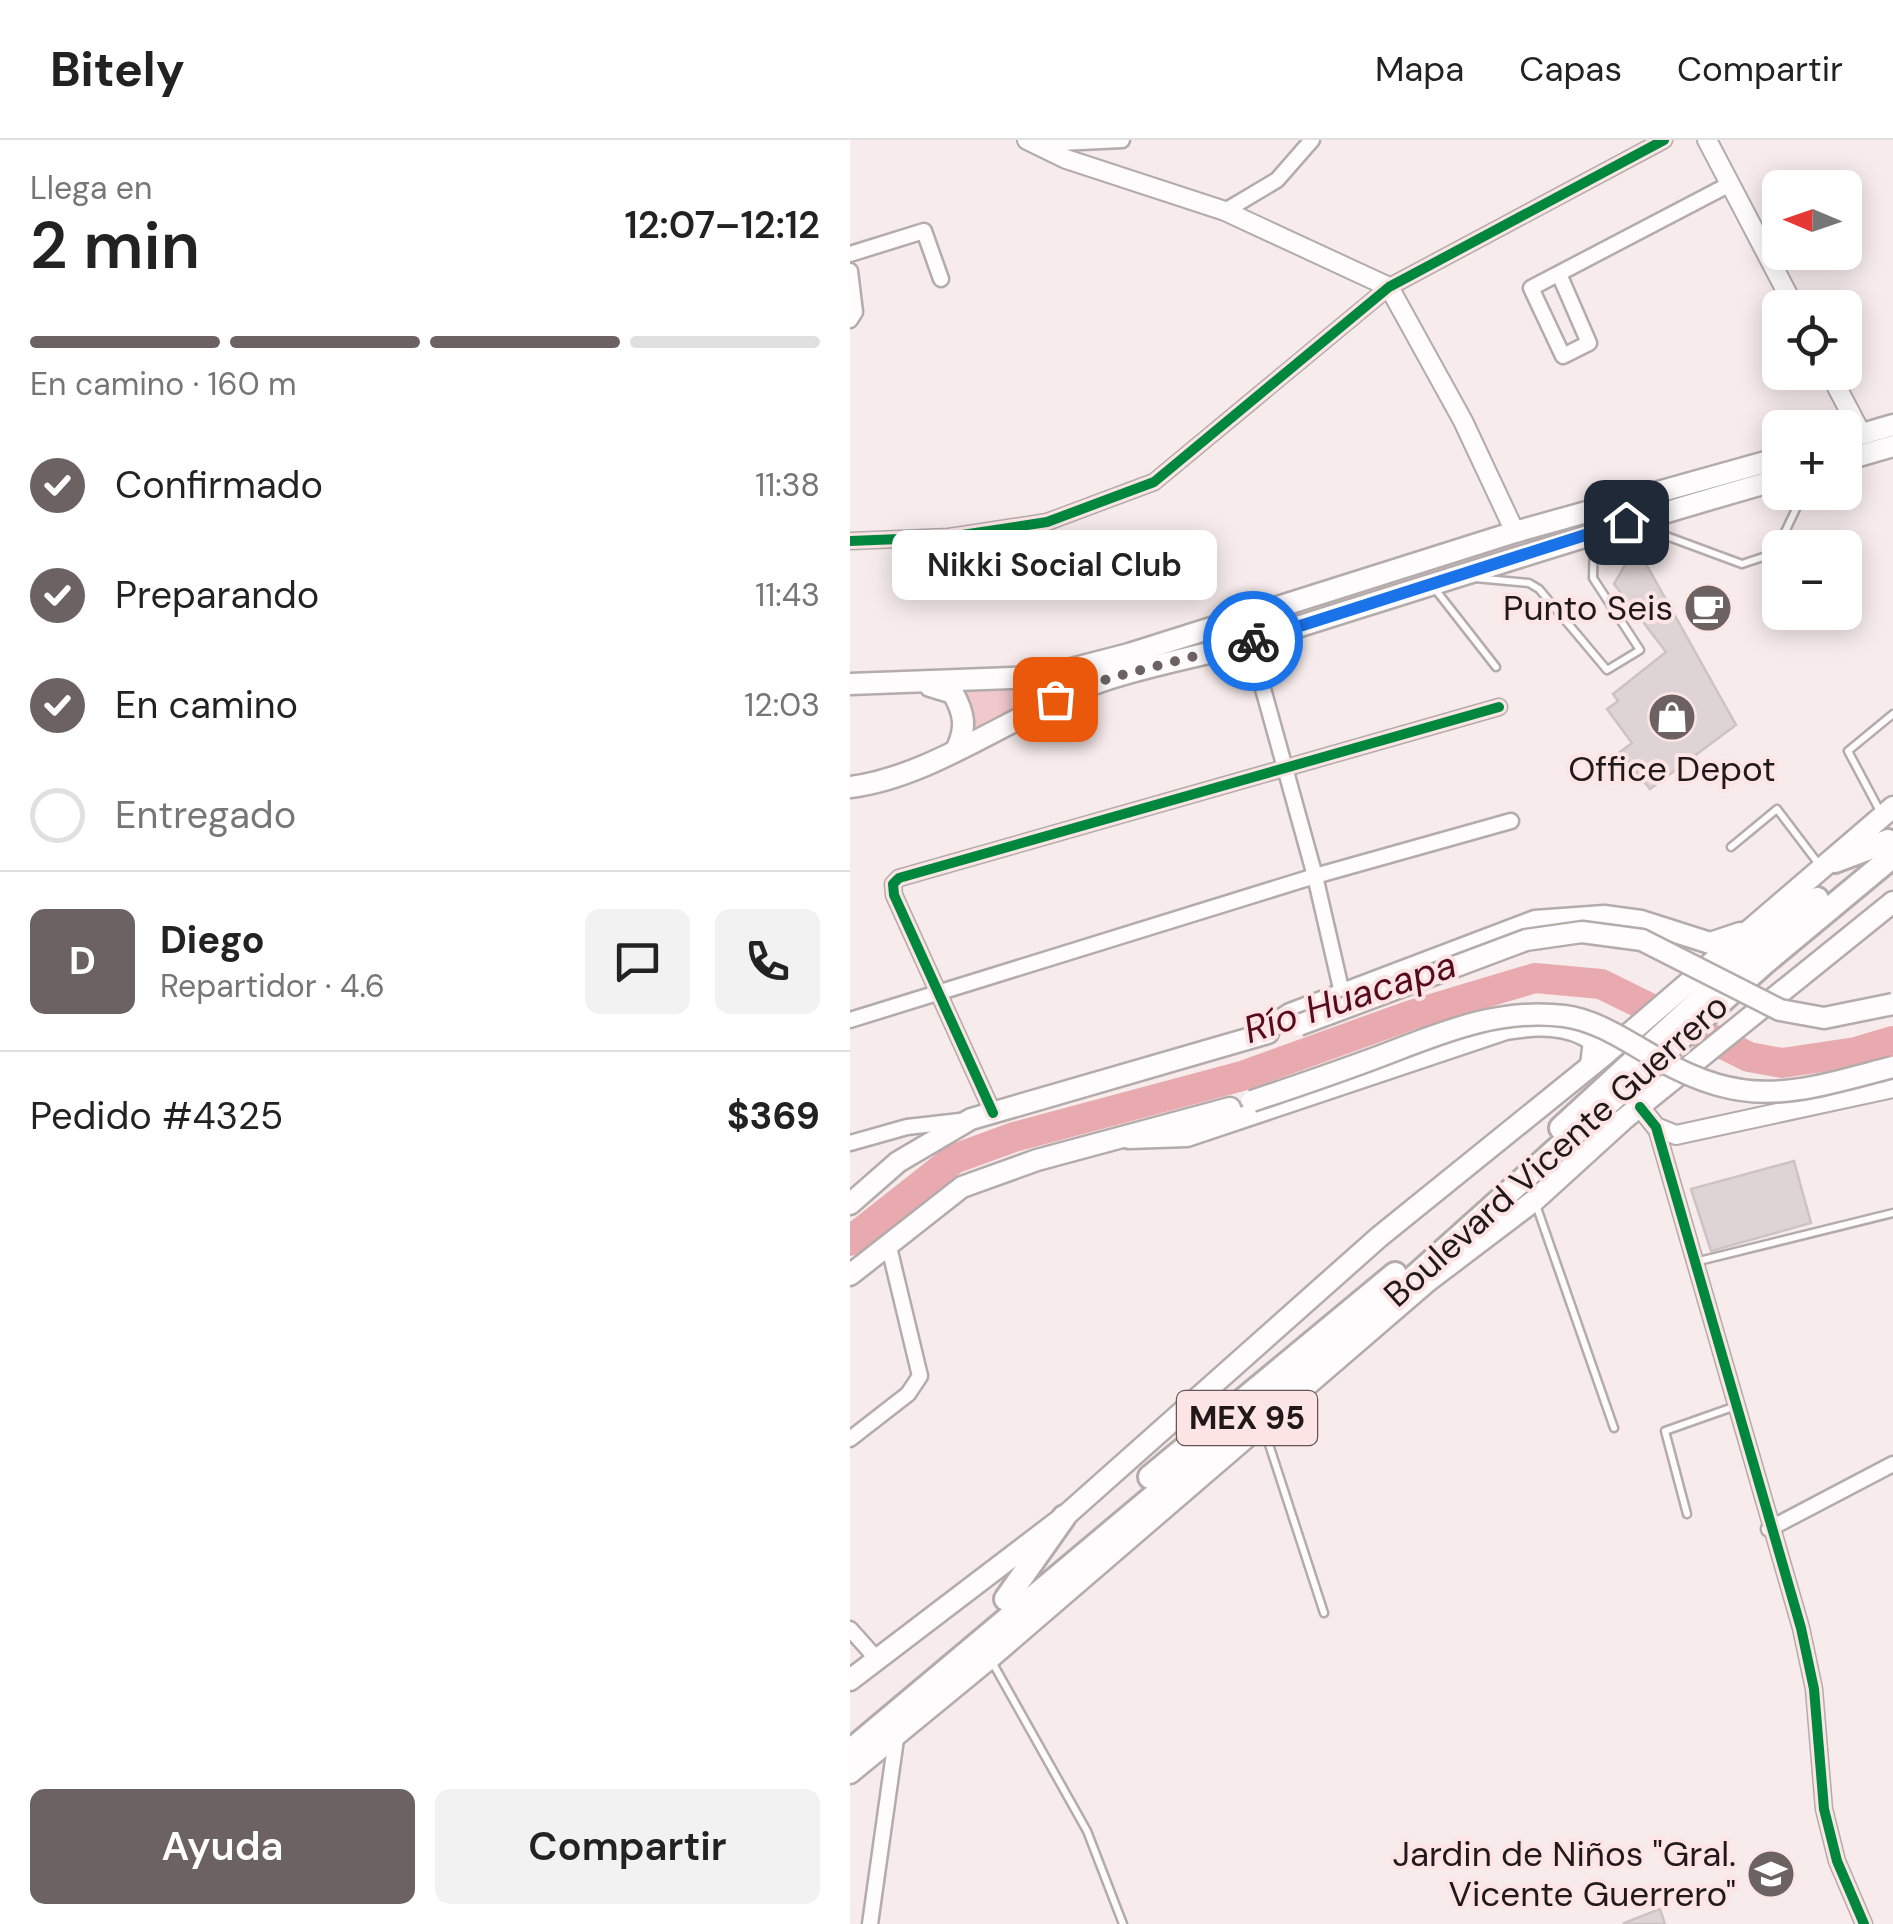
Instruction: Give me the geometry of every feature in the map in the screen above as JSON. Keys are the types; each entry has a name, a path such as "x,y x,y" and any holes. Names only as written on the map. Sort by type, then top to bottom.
{"highway":[{"path":"1828,864 1890,831"},
{"name":"Boulevard Vicente Guerrero","path":"850,1731 1411,1261 1614,1067 1890,831"},
{"name":"Boulevard Vicente Guerrero","path":"850,1751 1402,1288 1614,1067"},
{"path":"1376,1325 1402,1288"},
{"path":"1006,1599 1064,1517"}],"main road":[{"path":"1862,435 1893,426"},
{"path":"1862,455 1893,446"},
{"path":"923,685 1040,677 1129,654 1515,532 1762,463"},
{"path":"850,787 891,778 1074,690 1250,642 1464,576 1594,530 1762,484"},
{"path":"850,684 944,687 960,705 964,734 957,748"},
{"name":"Boulevard Vicente Guerrero","path":"850,1680 1064,1517 1379,1236 1614,1067 1750,954 1756,926 1828,864"},
{"name":"Boulevard Vicente Guerrero","path":"850,1773 990,1658 1376,1325 1534,1200 1640,1107 1888,907"},
{"path":"1258,1036 1290,1014 1342,993 1492,935 1551,919 1604,916 1640,922 1710,943 1756,926"},
{"path":"850,1204 927,1142 971,1120 1299,1025 1526,940 1582,932 1656,945 1780,1010 1824,1018 1893,1004"},
{"path":"850,1275 962,1187 993,1174 1252,1101 1455,1028 1532,1013 1569,1016 1610,1032 1692,1078 1766,1095 1893,1067"},
{"path":"1130,1138 1187,1136 1506,1029 1560,1026 1583,1032 1614,1067"}],"street":[{"path":"1030,142 1122,140"},
{"path":"1224,211 1277,180 1312,140"},
{"path":"850,541 949,537 1047,522 1154,482 1388,287 1664,140"},
{"path":"1706,140 1786,290"},
{"path":"1030,142 1224,211 1388,287 1463,420 1515,532"},
{"path":"1559,274 1590,343 1563,356 1530,288 1730,184"},
{"path":"850,254 924,231 941,278"},
{"path":"850,272 855,312 850,320"},
{"path":"1250,642 1315,876 1342,993"},
{"path":"993,1113 942,993 894,895 893,884 900,878 1499,707"},
{"path":"850,1020 1315,876 1510,822"},
{"path":"1656,1126 1676,1134 1893,1088"},
{"path":"1640,1107 1656,1126 1734,1408 1801,1628 1814,1689 1824,1809 1837,1861 1864,1924"},
{"path":"850,1143 907,1127 971,1120"},
{"path":"850,1439 908,1394 920,1376 888,1243"},
{"path":"1769,1529 1893,1464"},
{"path":"850,1629 876,1658"},
{"path":"870,1924 897,1732"}],"lane":[{"path":"1626,522 1742,564 1775,553 1795,510"},
{"path":"1464,576 1529,582 1540,589 1607,670 1640,650 1593,578 1594,530"},
{"path":"1432,584 1496,667"},
{"path":"1890,831 1848,752 1893,714"},
{"path":"1731,847 1776,809 1828,864"},
{"path":"1534,1200 1614,1428"},
{"path":"1694,1263 1893,1212"},
{"path":"1687,1514 1665,1431 1734,1408"},
{"path":"1262,1424 1324,1613"},
{"path":"990,1658 1086,1831 1123,1924"}],"shaded area":[{"path":"1762,471 1762,475 1111,673 1040,698 970,731 958,689 992,689"}],"building":[{"name":"Office Depot","path":"1636,546 1736,725 1650,789 1620,752 1632,743 1607,709 1618,701 1613,694 1666,652 1614,584"},
{"path":"1794,1161 1811,1223 1711,1251 1691,1189"},
{"path":"1660,1909 1665,1924 1624,1924 1624,1923"}],"waterway":[{"name":"Río Huacapa","path":"850,1241 954,1159 1014,1137 1242,1076 1411,1015 1535,978 1601,984 1749,1057 1782,1063 1856,1052 1893,1041"}],"cycle path":[{"path":"850,541 949,537 1047,522 1154,482 1389,287 1664,140"},
{"path":"993,1113 894,895 893,884 899,878 1499,707"},
{"path":"1640,1107 1656,1127 1801,1628 1814,1689 1824,1809 1837,1861 1864,1924"}],"way so far":[{"path":"1055,699 1110,678 1253,641"}],"place":[{"name":"Punto Seis","path":"1708,608"},
{"name":"Nikki Social Club","path":"1055,699"},
{"name":"Office Depot","path":"1672,717"},
{"name":"Jardin de Niños \"Gral. Vicente Guerrero\"","path":"1771,1874"}],"route":[{"path":"1253,641 1626,522"}]}
